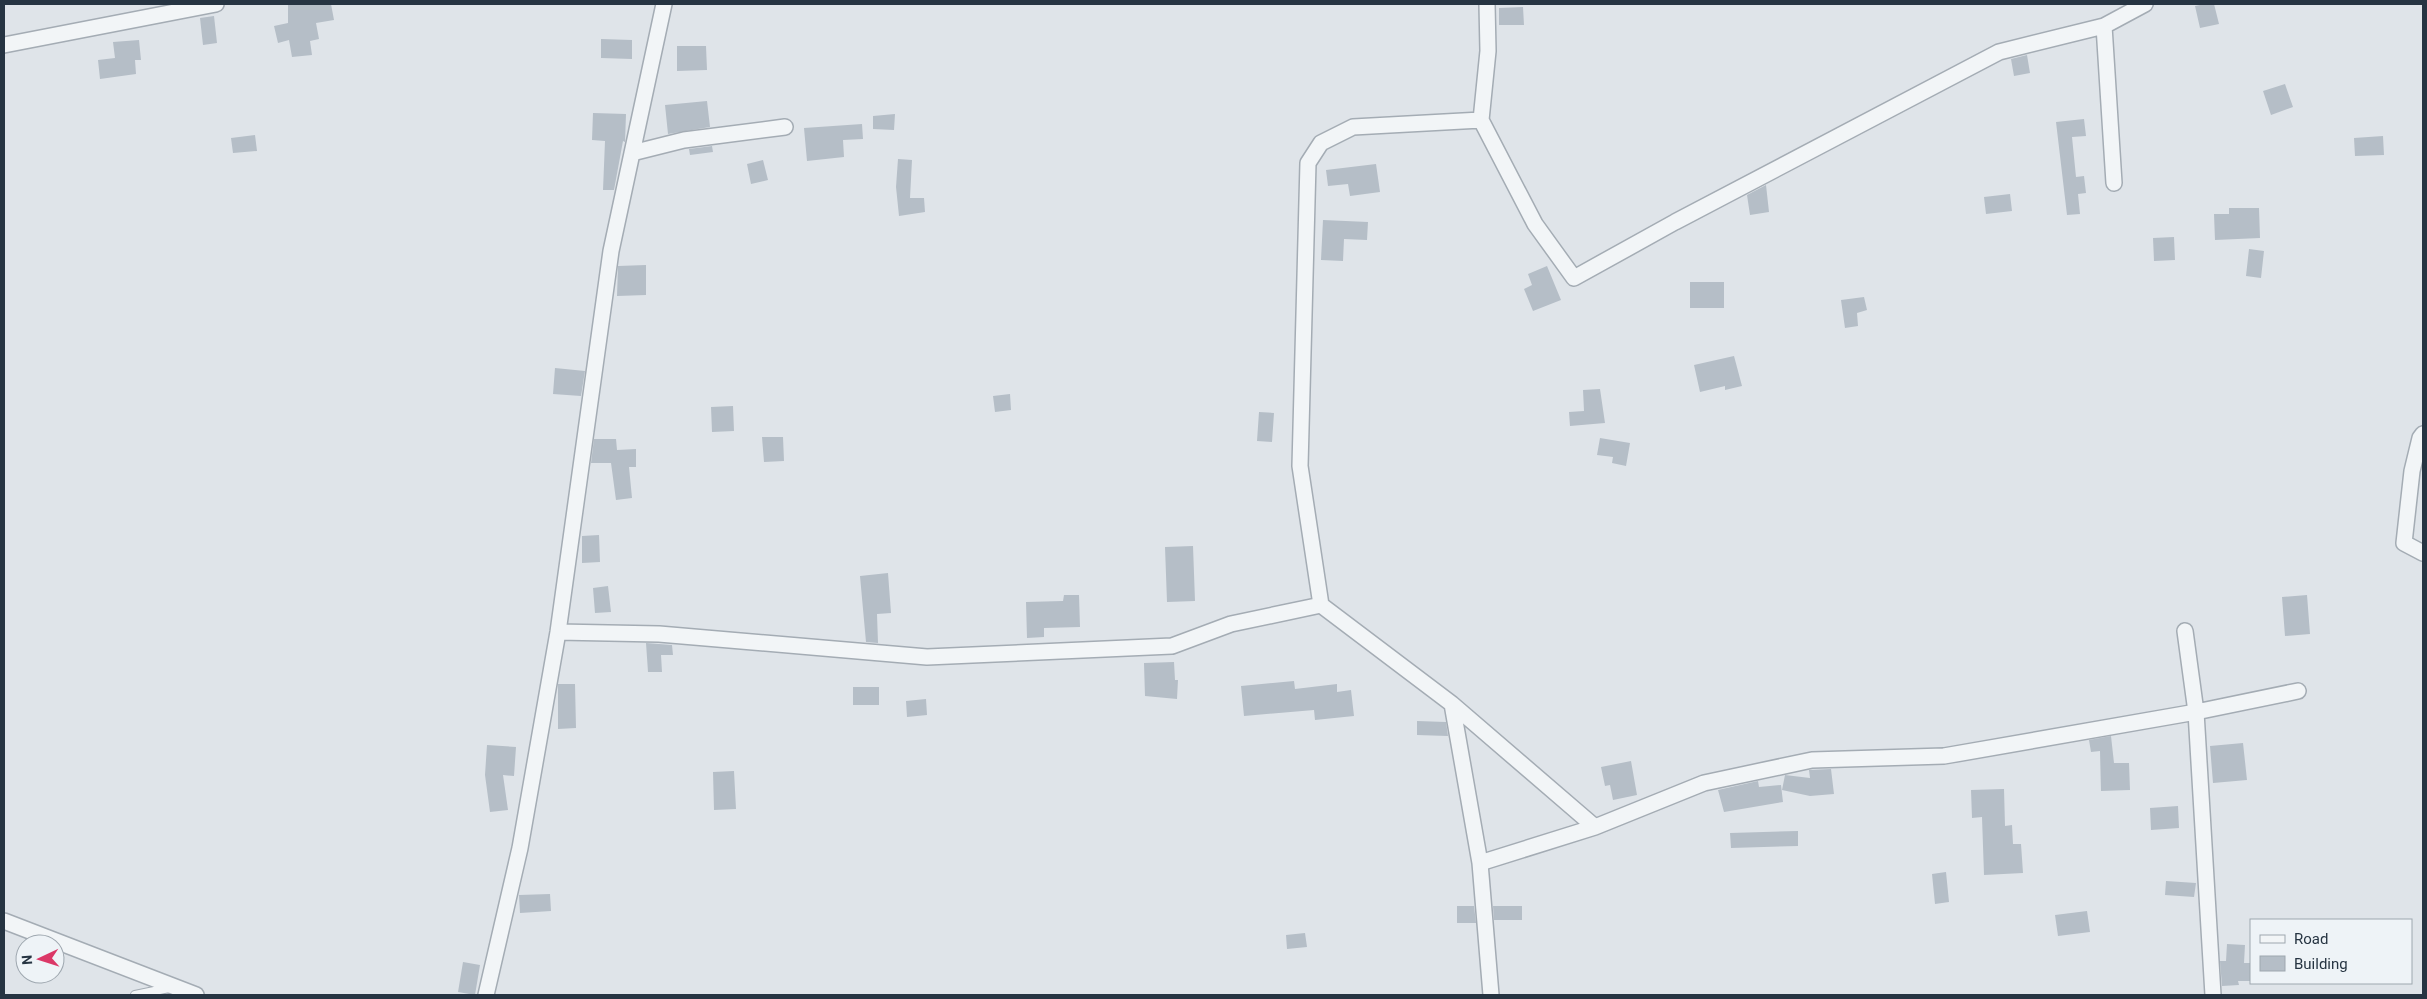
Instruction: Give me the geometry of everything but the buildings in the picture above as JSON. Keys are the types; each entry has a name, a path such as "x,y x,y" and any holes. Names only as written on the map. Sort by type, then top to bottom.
{"street":[{"path":"4,45 216,4"},
{"path":"486,995 520,848 558,632 611,252 664,4"},
{"path":"1488,4 1488,51 1481,120 1535,224 1574,278 1675,222 1999,52 2104,26 2145,4"},
{"path":"2104,26 2114,183"},
{"path":"1481,120 1353,128 1321,143 1308,163 1300,466 1321,605 1452,704 1595,827"},
{"path":"632,153 684,140 785,127"},
{"path":"2423,434 2420,438 2412,471 2404,543 2423,552"},
{"path":"558,632 659,634 927,657 1172,646 1231,624 1321,605"},
{"path":"2185,631 2196,712 2213,995"},
{"path":"1480,863 1595,827 1704,783 1812,760 1944,756 2196,712 2298,692"},
{"path":"1452,704 1480,863 1491,995"},
{"path":"4,921 196,995"}],"lane":[{"path":"135,995 174,986"}]}
